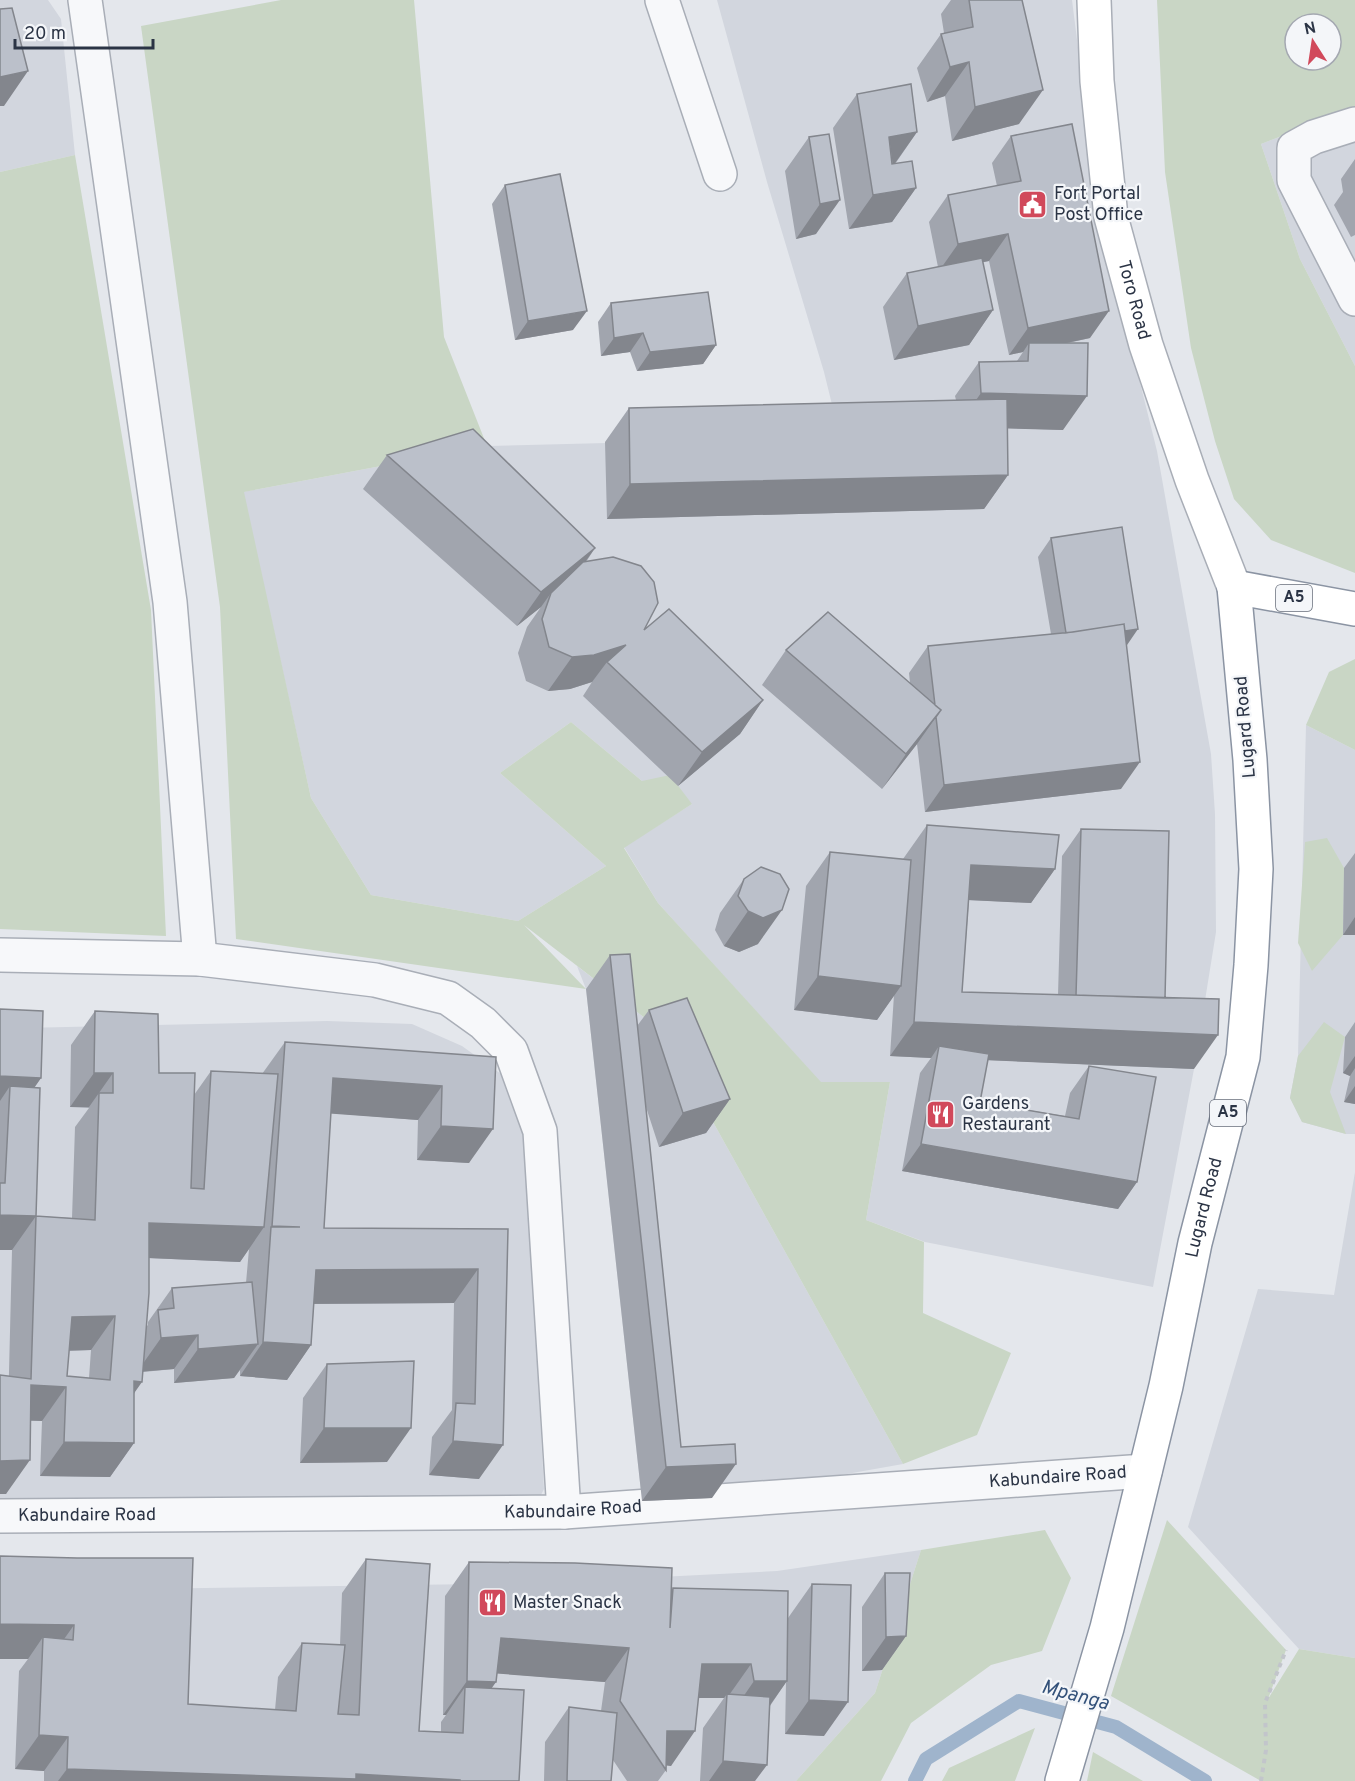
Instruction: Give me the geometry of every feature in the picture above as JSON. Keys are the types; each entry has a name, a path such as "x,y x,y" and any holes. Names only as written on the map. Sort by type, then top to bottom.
{"main road":[{"name":"Toro Road","path":"1094,0 1097,81 1111,217 1146,345 1192,480 1234,586"},
{"name":"A5","path":"1234,586 1355,609"},
{"name":"Lugard Road","path":"1062,1781 1107,1628 1166,1386 1195,1243 1243,1057 1256,869 1250,760 1234,586"}],"street":[{"path":"85,0 170,602 200,959"},
{"path":"662,0 720,174"},
{"path":"1355,124 1314,137 1294,148 1294,180 1355,299"},
{"path":"0,955 200,959 375,980 448,998 483,1023 511,1051 540,1131 564,1512"},
{"name":"Kabundaire Road","path":"0,1516 564,1512 1145,1471"}],"path":[{"path":"1261,1781 1266,1750 1265,1703 1286,1650"}],"shaded area":[{"path":"0,0 48,0 61,19 75,155 0,172"},
{"path":"717,0 1072,0 1100,222 1157,451 1211,754 1215,814 1216,932 1194,1069 1153,1287 925,1242 866,1220 890,1082 821,1083 658,903 624,847 692,804 642,781 571,722 500,773 606,866 518,921 371,895 311,798 243,492 487,446 840,437 824,372 767,182"},
{"path":"1355,118 1355,366 1300,259 1261,144 1303,128"},
{"path":"1306,725 1355,750 1355,1134 1346,1134 1302,1122 1290,1098 1298,1056"},
{"path":"577,966 663,1032 903,1464 712,1498 642,1501 586,989"},
{"path":"327,1021 412,1024 462,1046 508,1079 524,1125 544,1489 531,1515 0,1523 0,1026 22,1028"},
{"path":"1355,1172 1355,1658 1299,1649 1188,1527 1258,1289 1334,1295"},
{"path":"921,1550 875,1693 796,1781 0,1781 0,1591 541,1583 777,1571"}],"green space":[{"path":"281,0 414,0 444,337 487,446 244,492 311,798 371,895 518,921 606,866 500,773 571,722 642,781 670,775 692,804 624,848 658,903 821,1082 890,1082 866,1220 924,1242 923,1313 1011,1353 977,1435 903,1464 663,1032 524,925 586,989 236,939 220,607 141,26"},
{"path":"1157,0 1355,0 1355,118 1303,128 1261,144 1300,259 1355,366 1355,573 1271,540 1234,499 1215,441 1191,348 1165,172"},
{"path":"75,155 151,610 166,936 0,929 0,172"},
{"path":"1355,659 1355,750 1306,725 1329,672"},
{"path":"1327,838 1344,868 1343,935 1312,971 1298,943 1305,842"},
{"path":"1324,1022 1345,1037 1330,1092 1346,1134 1302,1122 1290,1098 1298,1056"},
{"path":"1167,1520 1286,1650 1268,1699 1299,1649 1355,1658 1355,1781 1261,1781 1111,1696"},
{"path":"1045,1530 1071,1578 1042,1651 991,1665 911,1723 881,1781 796,1781 875,1693 921,1550"},
{"path":"1035,1728 1015,1781 942,1781 949,1768"},
{"path":"1093,1752 1143,1781 1087,1781"}],"building":[{"path":"969,0 1022,0 1043,90 975,107 969,62 950,67 941,34 973,27"},
{"path":"12,8 28,71 0,77 0,9"},
{"path":"911,84 917,132 889,137 892,164 912,161 916,188 873,195 857,94"},
{"path":"1072,124 1109,311 1028,328 1008,234 958,244 948,195 1021,181 1011,136"},
{"path":"829,134 840,200 820,204 809,137"},
{"path":"560,174 587,311 528,321 505,185"},
{"path":"982,258 993,310 918,326 907,273"},
{"path":"708,292 716,345 650,352 643,333 614,338 611,303"},
{"path":"1029,343 1088,343 1087,396 981,393 979,362 1028,361"},
{"path":"1007,399 1008,475 630,484 629,408"},
{"path":"473,429 595,548 541,592 387,455"},
{"path":"1122,527 1138,629 1125,631 1124,624 1066,633 1051,538"},
{"path":"613,557 641,566 654,582 658,603 644,630 669,609 763,700 702,752 607,662 626,645 594,655 572,657 549,647 542,619 551,593 583,562"},
{"path":"828,612 941,710 906,754 786,650"},
{"path":"1124,624 1140,762 944,785 936,717 941,710 935,705 928,646 1073,632"},
{"path":"927,825 1059,835 1055,869 971,865 962,992 1219,999 1218,1035 914,1022"},
{"path":"1081,829 1169,831 1165,998 1076,995"},
{"path":"830,852 911,860 901,986 818,976"},
{"path":"761,867 780,874 789,889 782,910 763,918 748,911 738,896 744,879"},
{"path":"630,954 681,1447 735,1444 736,1464 666,1467 610,955"},
{"path":"687,998 730,1099 683,1113 649,1010"},
{"path":"0,1009 43,1011 41,1078 0,1076"},
{"path":"95,1011 158,1014 159,1073 195,1073 191,1188 204,1189 211,1071 278,1074 264,1227 149,1223 149,1293 142,1382 134,1381 134,1443 64,1442 66,1387 31,1385 30,1460 0,1461 0,1375 31,1379 36,1216 95,1220 99,1093 113,1093 113,1073 94,1073","holes":["115,1316 110,1380 67,1376 72,1317"]},
{"path":"285,1042 496,1057 493,1129 441,1126 442,1086 333,1078 324,1228 508,1229 503,1445 453,1441 456,1403 475,1404 478,1269 316,1270 311,1345 263,1342 271,1227 300,1227 272,1226"},
{"path":"939,1046 989,1054 980,1102 1079,1119 1089,1066 1156,1077 1137,1182 921,1144"},
{"path":"10,1086 40,1088 36,1216 0,1215 0,1183 5,1183"},
{"path":"252,1282 258,1344 198,1349 198,1335 161,1338 158,1310 174,1308 172,1288"},
{"path":"414,1361 411,1428 324,1428 327,1364"},
{"path":"0,1556 193,1558 188,1704 296,1711 302,1643 345,1645 338,1714 359,1715 366,1559 430,1564 419,1731 463,1733 465,1687 524,1690 519,1781 460,1781 356,1774 356,1779 67,1769 68,1737 39,1735 43,1637 73,1640 74,1625 0,1624"},
{"path":"469,1562 575,1563 672,1568 670,1628 673,1588 788,1591 787,1681 754,1681 751,1664 702,1664 695,1731 667,1731 666,1770 620,1701 629,1648 501,1638 496,1682 467,1681"},
{"path":"885,1573 910,1573 906,1636 886,1637"},
{"path":"812,1584 851,1585 848,1702 809,1700"},
{"path":"727,1694 770,1697 767,1765 723,1761"},
{"path":"569,1707 617,1713 611,1781 567,1781"}],"waterway":[{"name":"Mpanga","path":"915,1781 926,1759 1019,1701 1116,1727 1205,1781"}],"place":[{"name":"Fort Portal Post Office","path":"1033,204"},
{"name":"Gardens Restaurant","path":"941,1114"},
{"name":"Master Snack","path":"492,1603"}]}
